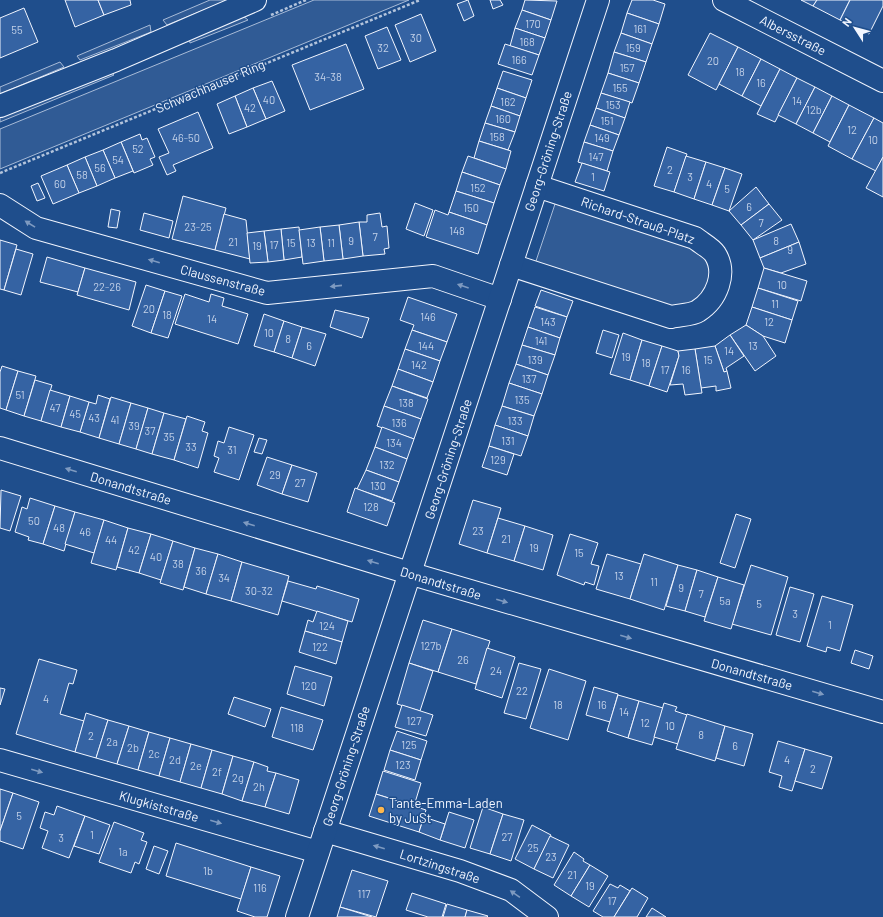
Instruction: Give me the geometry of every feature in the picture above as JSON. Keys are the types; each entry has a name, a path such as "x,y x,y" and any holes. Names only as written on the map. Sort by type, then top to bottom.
{"street":[{"path":"0,106 116,60 256,0"},
{"name":"Georg-Gröning-Straße","path":"297,917 598,0"},
{"name":"Albersstraße","path":"724,0 883,81"},
{"name":"Richard-Strauß-Platz","path":"511,265 671,317 698,311 711,298 720,282 719,265 714,252 695,238 537,186"},
{"name":"Claussenstraße","path":"0,205 36,228 267,293 433,276 500,300"},
{"name":"Donandtstraße","path":"0,448 410,574 883,712"},
{"name":"Klugkiststraße","path":"0,760 318,852"},
{"name":"Lortzingstraße","path":"325,831 460,871 511,890 547,917"}],"path":[{"name":"Schwachhauser Ring","path":"0,173 420,0"}],"shaded area":[{"path":"210,0 228,0 167,25 163,20"},
{"path":"314,0 409,0 0,169 0,129"},
{"path":"243,16 248,20 190,43 189,37"},
{"path":"150,25 151,32 80,60 77,56"},
{"path":"60,62 64,67 0,94 0,87"},
{"path":"109,71 114,75 0,122 0,115"},
{"path":"556,201 694,247 704,254 709,265 711,278 694,306 678,309 535,264"}],"building":[{"path":"65,0 98,0 104,15 75,27"},
{"path":"98,0 130,0 131,5 104,15"},
{"path":"468,0 474,16 464,21 457,4"},
{"path":"490,0 500,0 503,5 493,9"},
{"path":"525,0 557,1 551,20 522,10"},
{"path":"632,0 653,0 665,4 659,24 627,13"},
{"path":"801,0 817,0 813,6"},
{"path":"817,0 850,0 840,20 813,6"},
{"path":"850,0 883,0 883,6 869,34 840,20"},
{"path":"24,8 38,42 0,58 0,18"},
{"path":"522,10 551,20 545,38 515,28"},
{"path":"627,13 659,24 652,44 621,33"},
{"path":"421,14 436,51 410,62 395,25"},
{"path":"387,27 401,60 378,69 365,36"},
{"path":"515,28 545,38 539,55 510,46"},
{"path":"621,33 652,44 646,62 614,52"},
{"path":"710,33 738,47 716,90 688,75"},
{"path":"346,44 364,89 310,110 292,65"},
{"path":"505,44 539,55 532,75 498,64"},
{"path":"738,47 761,59 742,96 719,84"},
{"path":"614,52 646,62 639,83 608,73"},
{"path":"761,59 780,69 761,106 742,96"},
{"path":"780,69 797,78 775,122 757,114"},
{"path":"503,71 532,80 526,98 497,88"},
{"path":"608,73 639,83 632,103 601,93"},
{"path":"797,78 815,87 796,124 778,115"},
{"path":"272,81 285,111 266,119 253,88"},
{"path":"815,87 832,96 813,133 796,124"},
{"path":"253,88 266,119 247,127 235,96"},
{"path":"497,88 526,98 520,116 491,106"},
{"path":"601,93 630,102 625,118 596,108"},
{"path":"235,96 247,127 229,134 217,104"},
{"path":"832,96 849,105 830,142 813,133"},
{"path":"849,105 874,118 852,159 828,146"},
{"path":"491,106 520,116 515,132 485,123"},
{"path":"596,108 625,118 619,135 590,125"},
{"path":"198,112 213,148 173,165 176,171 167,175 159,157 169,153 158,129"},
{"path":"874,118 883,123 883,157 876,171 852,159"},
{"path":"485,123 515,132 508,150 479,141"},
{"path":"590,125 619,135 613,151 584,142"},
{"path":"140,134 142,140 147,138 155,157 150,159 153,165 134,173 121,142"},
{"path":"479,141 511,151 506,169 474,158"},
{"path":"121,142 133,171 115,178 103,150"},
{"path":"584,142 613,151 607,171 578,162"},
{"path":"667,147 687,154 674,192 654,186"},
{"path":"103,150 115,178 97,186 85,157"},
{"path":"468,156 506,169 500,185 462,172"},
{"path":"686,156 706,162 694,199 674,192"},
{"path":"85,157 97,186 79,193 67,165"},
{"path":"883,157 883,197 866,188"},
{"path":"706,162 725,168 712,205 694,199"},
{"path":"582,163 610,172 604,191 575,182"},
{"path":"67,165 79,193 53,204 41,176"},
{"path":"725,168 742,174 729,211 712,205"},
{"path":"462,172 500,185 494,203 456,191"},
{"path":"38,183 45,198 37,201 31,186"},
{"path":"756,187 769,204 741,225 729,211"},
{"path":"456,191 494,203 487,225 449,212"},
{"path":"183,196 226,208 215,250 172,239"},
{"path":"415,203 433,210 424,236 406,229"},
{"path":"769,204 782,220 753,240 741,225"},
{"path":"111,209 120,211 117,228 108,227"},
{"path":"435,210 448,215 449,212 487,225 478,254 426,237"},
{"path":"144,213 173,221 169,238 140,230"},
{"path":"380,213 382,227 387,226 389,248 384,249 385,254 363,256 359,222 367,222 367,215"},
{"path":"224,214 246,220 250,259 215,250"},
{"path":"359,222 363,256 343,259 339,225"},
{"path":"791,224 799,242 760,258 753,240"},
{"path":"339,225 343,259 324,261 320,227"},
{"path":"299,227 302,257 284,260 281,229"},
{"path":"320,227 324,261 303,264 299,230"},
{"path":"281,229 284,260 268,262 264,231"},
{"path":"264,231 268,262 250,263 247,233"},
{"path":"0,240 17,245 4,290 0,289"},
{"path":"799,242 806,264 781,273 764,268 760,258"},
{"path":"16,249 33,254 21,295 4,290"},
{"path":"47,257 85,268 78,292 40,282"},
{"path":"85,268 136,282 129,310 77,295"},
{"path":"764,268 807,281 801,301 758,288"},
{"path":"146,285 165,291 151,333 132,326"},
{"path":"758,288 798,301 792,320 752,307"},
{"path":"541,290 573,301 567,317 535,306"},
{"path":"165,291 182,296 168,338 151,333"},
{"path":"185,294 209,302 211,294 224,298 222,306 248,314 238,344 175,324"},
{"path":"408,297 457,314 447,342 412,330 414,325 400,320"},
{"path":"535,307 567,317 560,338 528,327"},
{"path":"752,307 792,320 785,343 763,336 746,325"},
{"path":"335,310 369,318 362,338 330,327"},
{"path":"264,314 284,321 274,352 254,346"},
{"path":"284,321 302,327 292,358 274,352"},
{"path":"746,325 763,336 776,356 755,371 730,335"},
{"path":"302,327 326,334 315,366 292,358"},
{"path":"528,327 560,338 555,355 522,345"},
{"path":"412,330 447,342 440,361 405,349"},
{"path":"603,330 619,335 612,358 596,353"},
{"path":"623,333 642,340 630,380 610,374"},
{"path":"730,335 744,356 726,368 727,371 724,372 715,346"},
{"path":"642,340 662,346 649,386 630,380"},
{"path":"522,345 555,355 548,375 516,364"},
{"path":"662,346 678,351 679,356 667,392 649,386"},
{"path":"715,346 724,372 727,371 731,388 716,391 716,386 701,388 695,349"},
{"path":"405,349 440,361 433,382 398,369"},
{"path":"695,349 702,393 685,395 683,384 670,385 679,356 678,351"},
{"path":"516,364 548,375 542,394 509,383"},
{"path":"2,366 18,371 6,410 0,408 0,372"},
{"path":"398,369 433,382 427,398 392,386"},
{"path":"18,371 36,376 24,416 6,410"},
{"path":"35,380 52,385 41,421 24,416"},
{"path":"509,383 542,394 534,416 502,406"},
{"path":"392,386 428,399 421,419 384,406"},
{"path":"50,390 70,396 61,427 41,421"},
{"path":"98,395 110,399 99,438 80,432 89,402 96,404"},
{"path":"70,396 89,402 80,432 61,427"},
{"path":"111,397 131,403 119,444 99,438"},
{"path":"131,403 148,408 136,449 119,444"},
{"path":"384,406 421,419 414,439 377,426"},
{"path":"502,406 534,416 528,436 495,425"},
{"path":"148,408 164,413 152,454 136,449"},
{"path":"164,413 186,419 174,460 152,454"},
{"path":"187,416 205,422 202,431 208,433 198,468 174,460"},
{"path":"495,425 528,436 521,456 489,446"},
{"path":"229,427 254,435 239,480 214,472 219,458 214,456 218,441 224,443"},
{"path":"382,427 414,439 407,459 375,447"},
{"path":"259,438 267,440 262,454 254,452"},
{"path":"489,446 514,454 507,475 482,467"},
{"path":"375,447 407,459 399,482 366,470"},
{"path":"267,457 292,465 282,494 257,485"},
{"path":"292,465 317,473 308,502 282,494"},
{"path":"366,470 399,482 392,501 357,489"},
{"path":"355,488 395,503 387,526 347,512"},
{"path":"1,490 21,496 10,531 0,528"},
{"path":"30,498 55,506 43,544 28,540 29,537 15,532 22,507 27,509"},
{"path":"473,500 501,508 487,553 459,544"},
{"path":"55,506 75,512 64,551 43,544"},
{"path":"75,512 104,520 94,553 65,544"},
{"path":"736,514 751,519 735,568 720,563"},
{"path":"498,518 525,526 514,561 487,553"},
{"path":"104,520 128,528 116,570 91,563"},
{"path":"525,526 553,535 543,570 514,561"},
{"path":"128,528 151,534 139,573 117,567"},
{"path":"151,534 173,541 161,580 139,573"},
{"path":"570,534 598,543 591,564 599,566 594,585 585,582 584,585 557,575"},
{"path":"173,541 195,548 183,590 160,583"},
{"path":"195,548 218,554 206,594 184,587"},
{"path":"218,554 242,562 231,601 206,594"},
{"path":"607,554 641,564 630,599 596,589"},
{"path":"644,554 678,565 664,610 630,599"},
{"path":"242,562 289,576 278,615 231,601"},
{"path":"678,565 697,570 685,611 666,606"},
{"path":"751,565 788,577 771,635 732,624"},
{"path":"697,570 718,577 705,617 685,611"},
{"path":"718,577 744,585 731,629 704,621"},
{"path":"288,581 316,589 317,586 359,599 352,622 282,601"},
{"path":"790,587 814,594 800,642 776,635"},
{"path":"822,596 853,605 840,651 827,647 826,652 807,646"},
{"path":"317,611 348,621 342,642 305,631 308,620 313,622"},
{"path":"423,620 452,629 438,672 409,663"},
{"path":"452,629 490,641 476,684 438,672"},
{"path":"305,631 342,642 336,664 299,652"},
{"path":"487,648 515,657 502,698 475,689"},
{"path":"855,650 873,656 869,669 851,663"},
{"path":"39,659 77,670 73,684 69,683 60,714 84,721 75,752 16,734"},
{"path":"409,663 433,671 420,711 397,704"},
{"path":"519,663 541,669 526,719 504,713"},
{"path":"295,666 332,677 324,706 287,694"},
{"path":"549,669 586,681 568,740 530,728"},
{"path":"594,687 618,694 610,722 586,715"},
{"path":"0,688 5,689 0,705"},
{"path":"618,695 639,701 628,738 607,731"},
{"path":"234,697 271,709 265,727 228,714"},
{"path":"639,701 663,708 652,745 628,738"},
{"path":"664,703 677,707 675,711 687,715 678,744 654,737"},
{"path":"402,705 433,715 426,736 395,727"},
{"path":"281,707 323,720 313,750 272,737"},
{"path":"86,713 108,720 96,758 75,752"},
{"path":"687,714 725,726 715,761 676,749"},
{"path":"108,720 129,726 117,764 96,758"},
{"path":"129,726 149,732 138,770 117,764"},
{"path":"725,726 753,734 744,766 716,758"},
{"path":"397,731 427,741 421,760 390,750"},
{"path":"149,732 170,738 159,776 138,770"},
{"path":"170,738 191,744 180,782 159,776"},
{"path":"778,741 805,749 792,791 779,787 782,776 769,772"},
{"path":"191,744 212,750 201,788 180,782"},
{"path":"805,749 832,757 822,789 795,781"},
{"path":"212,750 233,756 222,794 201,788"},
{"path":"390,750 421,760 415,780 384,770"},
{"path":"233,756 254,762 242,801 222,794"},
{"path":"254,762 268,767 267,771 276,773 265,807 242,801"},
{"path":"383,771 421,783 414,806 376,794"},
{"path":"276,773 299,780 289,814 265,807"},
{"path":"0,789 13,793 0,831"},
{"path":"13,793 39,802 23,849 0,841 0,831"},
{"path":"376,794 426,810 419,832 369,816"},
{"path":"57,806 85,816 69,858 42,848 48,831 40,828 45,812 54,815"},
{"path":"483,807 503,814 490,854 470,848"},
{"path":"449,812 474,820 465,848 440,840"},
{"path":"503,814 524,820 511,861 490,854"},
{"path":"85,816 110,825 99,854 74,846"},
{"path":"424,817 445,824 440,840 419,832"},
{"path":"114,822 144,833 141,840 147,842 139,864 135,862 131,873 99,862"},
{"path":"532,825 551,835 534,869 515,859"},
{"path":"550,836 569,845 553,878 534,869"},
{"path":"176,843 251,867 241,899 166,876"},
{"path":"154,846 168,851 159,874 146,869"},
{"path":"574,852 584,859 583,861 590,865 571,896 554,885"},
{"path":"590,865 608,876 589,907 571,896"},
{"path":"251,867 280,876 267,917 255,917 237,911"},
{"path":"352,870 388,881 376,917 340,907"},
{"path":"610,884 618,888 620,885 630,891 614,917 603,917 593,911"},
{"path":"632,888 648,898 637,917 614,917"},
{"path":"412,893 446,904 442,917 428,917 406,910"},
{"path":"447,904 467,910 465,917 443,917"},
{"path":"340,907 372,917 337,917"},
{"path":"652,908 666,917 646,917"},
{"path":"467,910 488,916 465,917"}],"place":[{"name":"Tante-Emma-Laden by JuSt","path":"381,810"}]}
